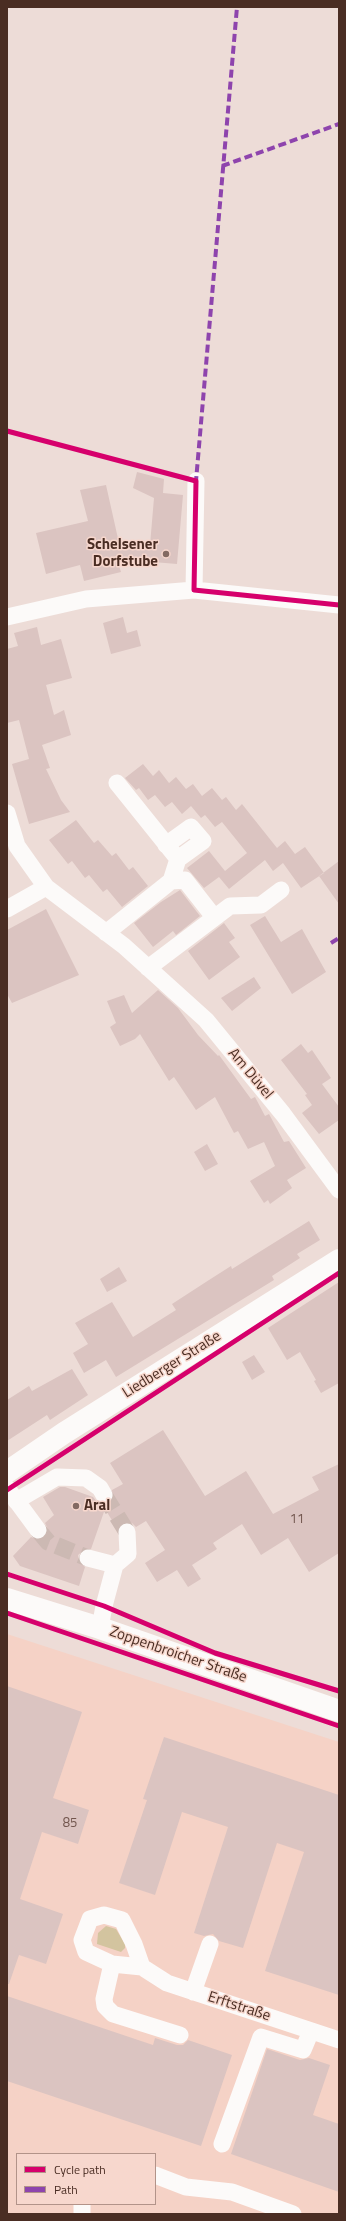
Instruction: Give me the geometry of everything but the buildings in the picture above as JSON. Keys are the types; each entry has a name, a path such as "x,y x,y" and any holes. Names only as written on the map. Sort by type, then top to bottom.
{"main road":[{"name":"Liedberger Straße","path":"7,1472 64,1433 339,1260"},
{"name":"Zoppenbroicher Straße","path":"10,1599 100,1628 339,1711"}],"street":[{"path":"194,590 196,481"},
{"path":"7,617 86,599 194,590 339,605"},
{"path":"117,783 178,859"},
{"name":"Am Düvel","path":"7,812 17,846 46,887 124,946 206,1020 283,1114 339,1190"},
{"path":"106,933 171,880 178,859 202,841 192,827 166,845"},
{"path":"171,880 185,880 214,917"},
{"path":"7,910 46,887"},
{"path":"148,968 230,906 261,905 281,890"},
{"path":"38,1530 11,1495 57,1477 86,1478 100,1488 104,1495"},
{"path":"100,1628 104,1606 115,1565 128,1554 127,1532"},
{"path":"88,1558 115,1565"},
{"name":"Erftstraße","path":"142,1967 134,1944 122,1920 104,1915 90,1919 82,1940 86,1952 112,1964 142,1967 167,1983 339,2040"},
{"path":"193,1992 210,1944"},
{"path":"112,1964 104,1999 105,2006 114,2014 180,2036"},
{"path":"222,2144 261,2037 303,2050 311,2031"},
{"path":"156,2175 186,2187 232,2192 292,2214"}],"shaded area":[{"path":"7,1634 339,1742 339,2214 7,2214"},
{"path":"106,1926 116,1929 125,1944 125,1948 121,1952 97,1944 98,1933"}],"tunnel":[{"path":"104,1495 127,1532"},
{"path":"38,1530 48,1542 88,1558"}],"marked path":[{"path":"193,480 196,481 237,7"},
{"path":"222,166 339,124"},
{"path":"331,943 339,938"}],"cycle path":[{"path":"7,431 196,481 194,590 339,605"},
{"path":"7,1490 339,1273"},
{"path":"7,1574 104,1606 215,1653 339,1691"},
{"path":"7,1613 339,1726"}],"place":[{"name":"Schelsener Dorfstube","path":"166,554"},
{"name":"Aral","path":"76,1506"}]}
